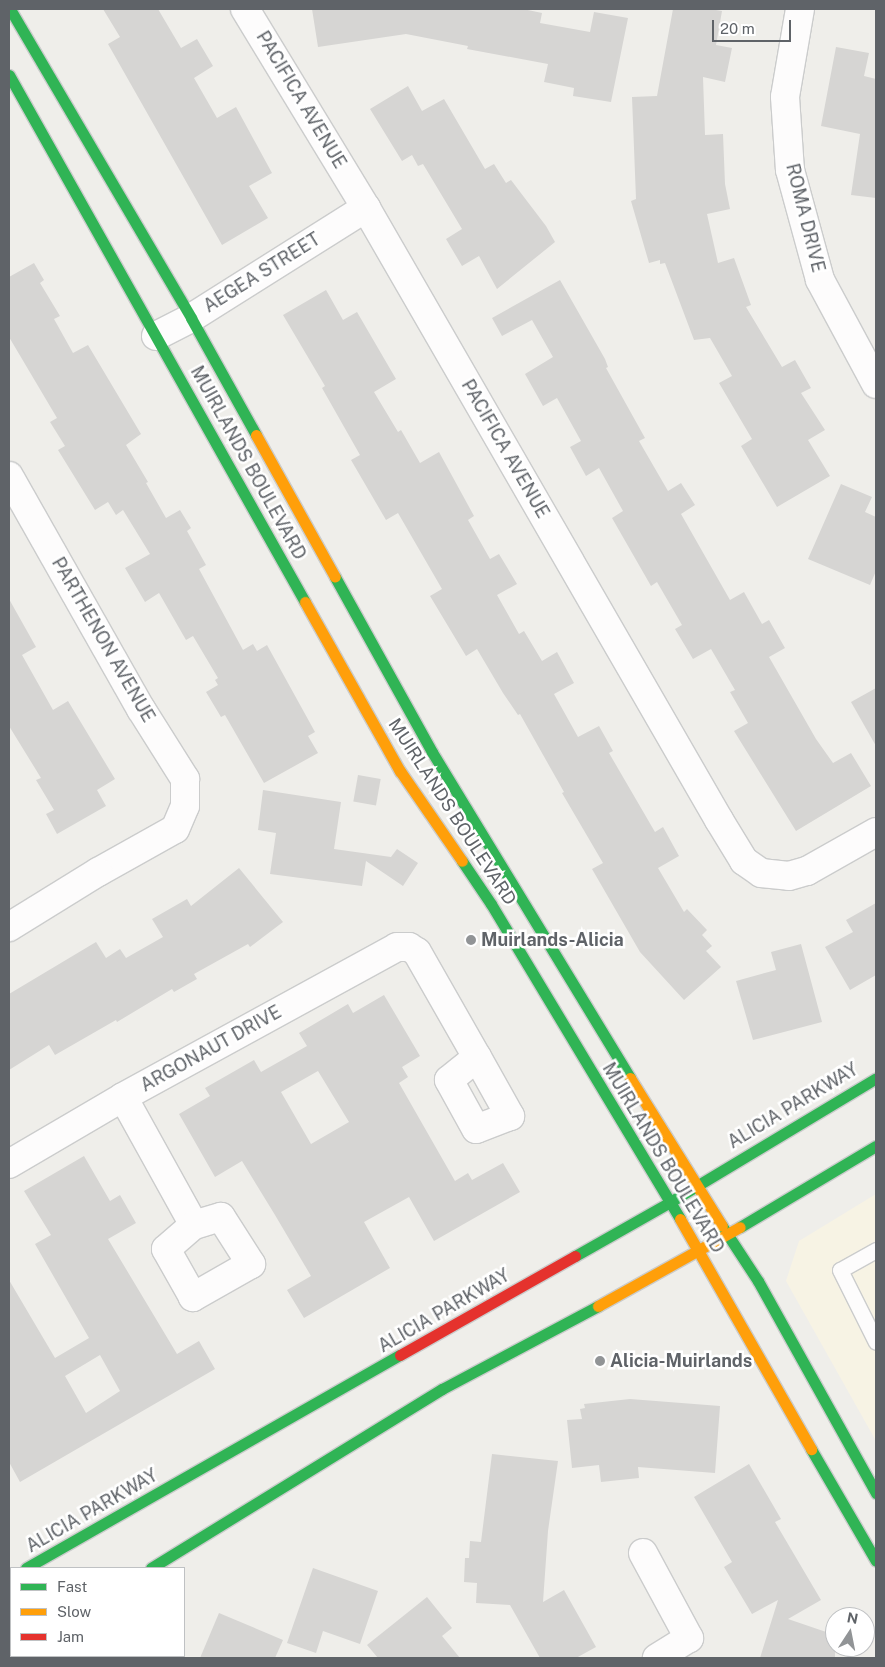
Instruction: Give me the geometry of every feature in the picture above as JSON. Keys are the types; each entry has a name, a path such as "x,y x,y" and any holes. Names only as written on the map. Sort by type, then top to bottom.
{"main road":[{"name":"MUIRLANDS BOULEVARD","path":"10,9 191,318 432,752 695,1185 758,1281 876,1493"},
{"name":"MUIRLANDS BOULEVARD","path":"9,75 400,771 491,904 700,1251 726,1301 876,1561"},
{"name":"ALICIA PARKWAY","path":"28,1567 670,1202 695,1185 876,1078"},
{"path":"152,1567 442,1389 700,1251 876,1146"}],"street":[{"name":"PACIFICA AVENUE","path":"245,9 366,208 734,846 752,868 761,873 789,876 807,871 876,832"},
{"name":"ROMA DRIVE","path":"800,9 784,97 790,170 820,280 876,384"},
{"name":"AEGEA STREET","path":"156,336 191,318 366,208"},
{"name":"PARTHENON AVENUE","path":"9,476 136,700 185,779 185,806 175,829 98,872 9,927"},
{"name":"ARGONAUT DRIVE","path":"9,1164 123,1097 397,948 409,947 417,952 477,1057"},
{"path":"123,1097 194,1225"},
{"path":"643,1553 689,1638 657,1658"}],"lane":[{"path":"876,1250 840,1270 876,1342"}],"shaded area":[{"path":"876,1194 876,1441 786,1281 799,1241"}],"building":[{"path":"103,9 158,9 181,48 197,39 213,66 194,78 217,118 236,107 272,173 249,186 268,218 222,245 108,44 120,37"},
{"path":"312,9 523,9 542,13 540,23 590,32 594,12 628,18 611,102 573,96 574,88 544,82 548,64 467,49 468,46 406,34 318,47"},
{"path":"673,9 710,9 722,11 716,45 732,48 725,82 703,77 705,135 723,134 725,184 730,209 707,214 718,263 734,258 751,305 746,307 782,367 795,360 811,388 801,393 825,430 808,440 830,476 777,507 741,446 752,439 719,383 732,376 710,338 694,340 665,263 660,264 660,260 649,263 631,201 636,199 632,97 657,96"},
{"path":"836,47 869,53 864,76 876,79 876,198 851,195 860,134 821,126"},
{"path":"408,86 422,111 444,99 485,169 494,164 506,183 511,180 546,226 555,242 497,289 479,256 462,266 446,239 462,229 423,164 418,166 412,155 402,161 370,109"},
{"path":"34,263 44,280 40,283 60,316 54,319 73,353 88,345 141,434 126,445 148,482 146,483 166,518 180,510 191,528 187,531 206,565 199,569 243,650 253,644 257,651 267,645 315,732 308,736 318,753 264,783 225,715 221,717 206,692 218,685 215,680 218,678 193,636 186,640 159,593 145,602 125,568 150,554 123,510 116,515 108,502 95,510 58,450 65,446 50,422 57,418 9,337 9,277"},
{"path":"560,280 605,359 608,367 606,368 645,438 639,441 668,491 681,483 695,505 681,514 730,600 744,592 762,624 769,620 785,648 769,657 816,739 833,763 851,753 871,786 796,831 734,731 748,723 730,692 735,690 711,649 693,659 675,629 682,625 657,582 651,586 612,518 623,511 599,468 586,476 570,447 581,441 557,398 543,406 525,374 553,357 532,320 502,336 492,318"},
{"path":"326,290 343,320 357,312 396,379 374,392 398,432 401,430 420,463 439,452 474,516 468,520 490,559 499,554 517,584 497,595 519,634 524,631 542,661 557,652 574,683 554,694 578,737 599,726 613,751 609,753 655,832 663,827 679,856 658,868 684,912 687,909 707,930 702,935 712,946 706,951 721,967 684,1000 640,952 592,869 603,863 562,793 564,792 520,714 518,715 503,693 477,649 466,656 430,596 442,589 398,513 386,520 351,460 360,455 322,388 325,386 283,315"},
{"path":"841,484 872,497 865,512 876,517 876,571 870,585 808,559"},
{"path":"9,599 36,647 22,655 53,710 68,701 115,779 97,790 106,806 57,834 46,814 54,810 36,780 41,778 9,726"},
{"path":"876,688 876,746 851,702"},
{"path":"358,775 381,779 376,806 353,802"},
{"path":"263,790 341,802 334,849 391,857 397,849 418,863 403,886 366,861 362,886 270,874 276,833 258,830"},
{"path":"239,868 283,922 250,947 248,944 194,974 197,979 174,992 172,989 117,1022 116,1020 55,1055 49,1045 9,1070 9,994 96,942 106,958 120,949 126,958 163,937 152,919 187,899 191,906"},
{"path":"876,903 876,975 850,990 825,947 853,932 846,920"},
{"path":"801,944 822,1022 753,1040 736,981 776,970 771,952"},
{"path":"384,995 420,1056 402,1067 408,1077 399,1083 455,1181 468,1173 472,1180 503,1163 520,1192 434,1241 409,1197 364,1222 390,1268 304,1318 287,1290 311,1276 242,1161 215,1177 179,1114 210,1096 205,1088 254,1060 261,1072 307,1046 299,1033 348,1004 353,1013","holes":["318,1071 349,1122 311,1144 281,1092"]},
{"path":"84,1156 110,1201 120,1195 136,1223 108,1239 177,1354 199,1341 215,1369 20,1482 9,1462 9,1280 55,1358 89,1338 35,1244 51,1235 24,1191","holes":["100,1355 120,1391 86,1413 65,1376"]},
{"path":"630,1399 720,1406 715,1473 638,1467 639,1478 601,1482 599,1465 572,1468 567,1420 582,1419 580,1409 585,1408 584,1404"},
{"path":"492,1454 558,1461 548,1531 543,1602 564,1590 596,1647 576,1658 540,1658 510,1605 476,1603 477,1583 464,1582 465,1558 469,1558 470,1541 481,1542"},
{"path":"749,1464 781,1519 775,1522 821,1600 788,1619 825,1632 825,1657 835,1658 760,1658 778,1600 752,1614 724,1567 732,1562 694,1497"},
{"path":"313,1568 378,1591 360,1644 323,1631 316,1653 287,1643"},
{"path":"427,1597 452,1628 442,1636 460,1658 378,1658 367,1645"},
{"path":"219,1613 283,1640 275,1658 200,1658"}],"traffic: fast":[{"path":"10,9 191,318 256,435"},
{"path":"9,75 305,602"},
{"path":"335,577 432,752 630,1078"},
{"path":"462,861 491,904 680,1219"},
{"path":"575,1256 670,1202 876,1078"},
{"path":"740,1227 876,1146"},
{"path":"722,1226 758,1281 876,1493"},
{"path":"153,1567 442,1389 598,1306"},
{"path":"28,1567 400,1355"},
{"path":"811,1449 876,1561"}],"traffic: slow":[{"path":"256,435 335,577"},
{"path":"305,602 400,771 462,861"},
{"path":"630,1078 722,1226"},
{"path":"680,1219 811,1449"},
{"path":"598,1306 740,1227"}],"traffic: jam":[{"path":"400,1355 575,1256"}],"place":[{"name":"Muirlands-Alicia","path":"471,940"},
{"name":"Alicia-Muirlands","path":"600,1361"}]}
